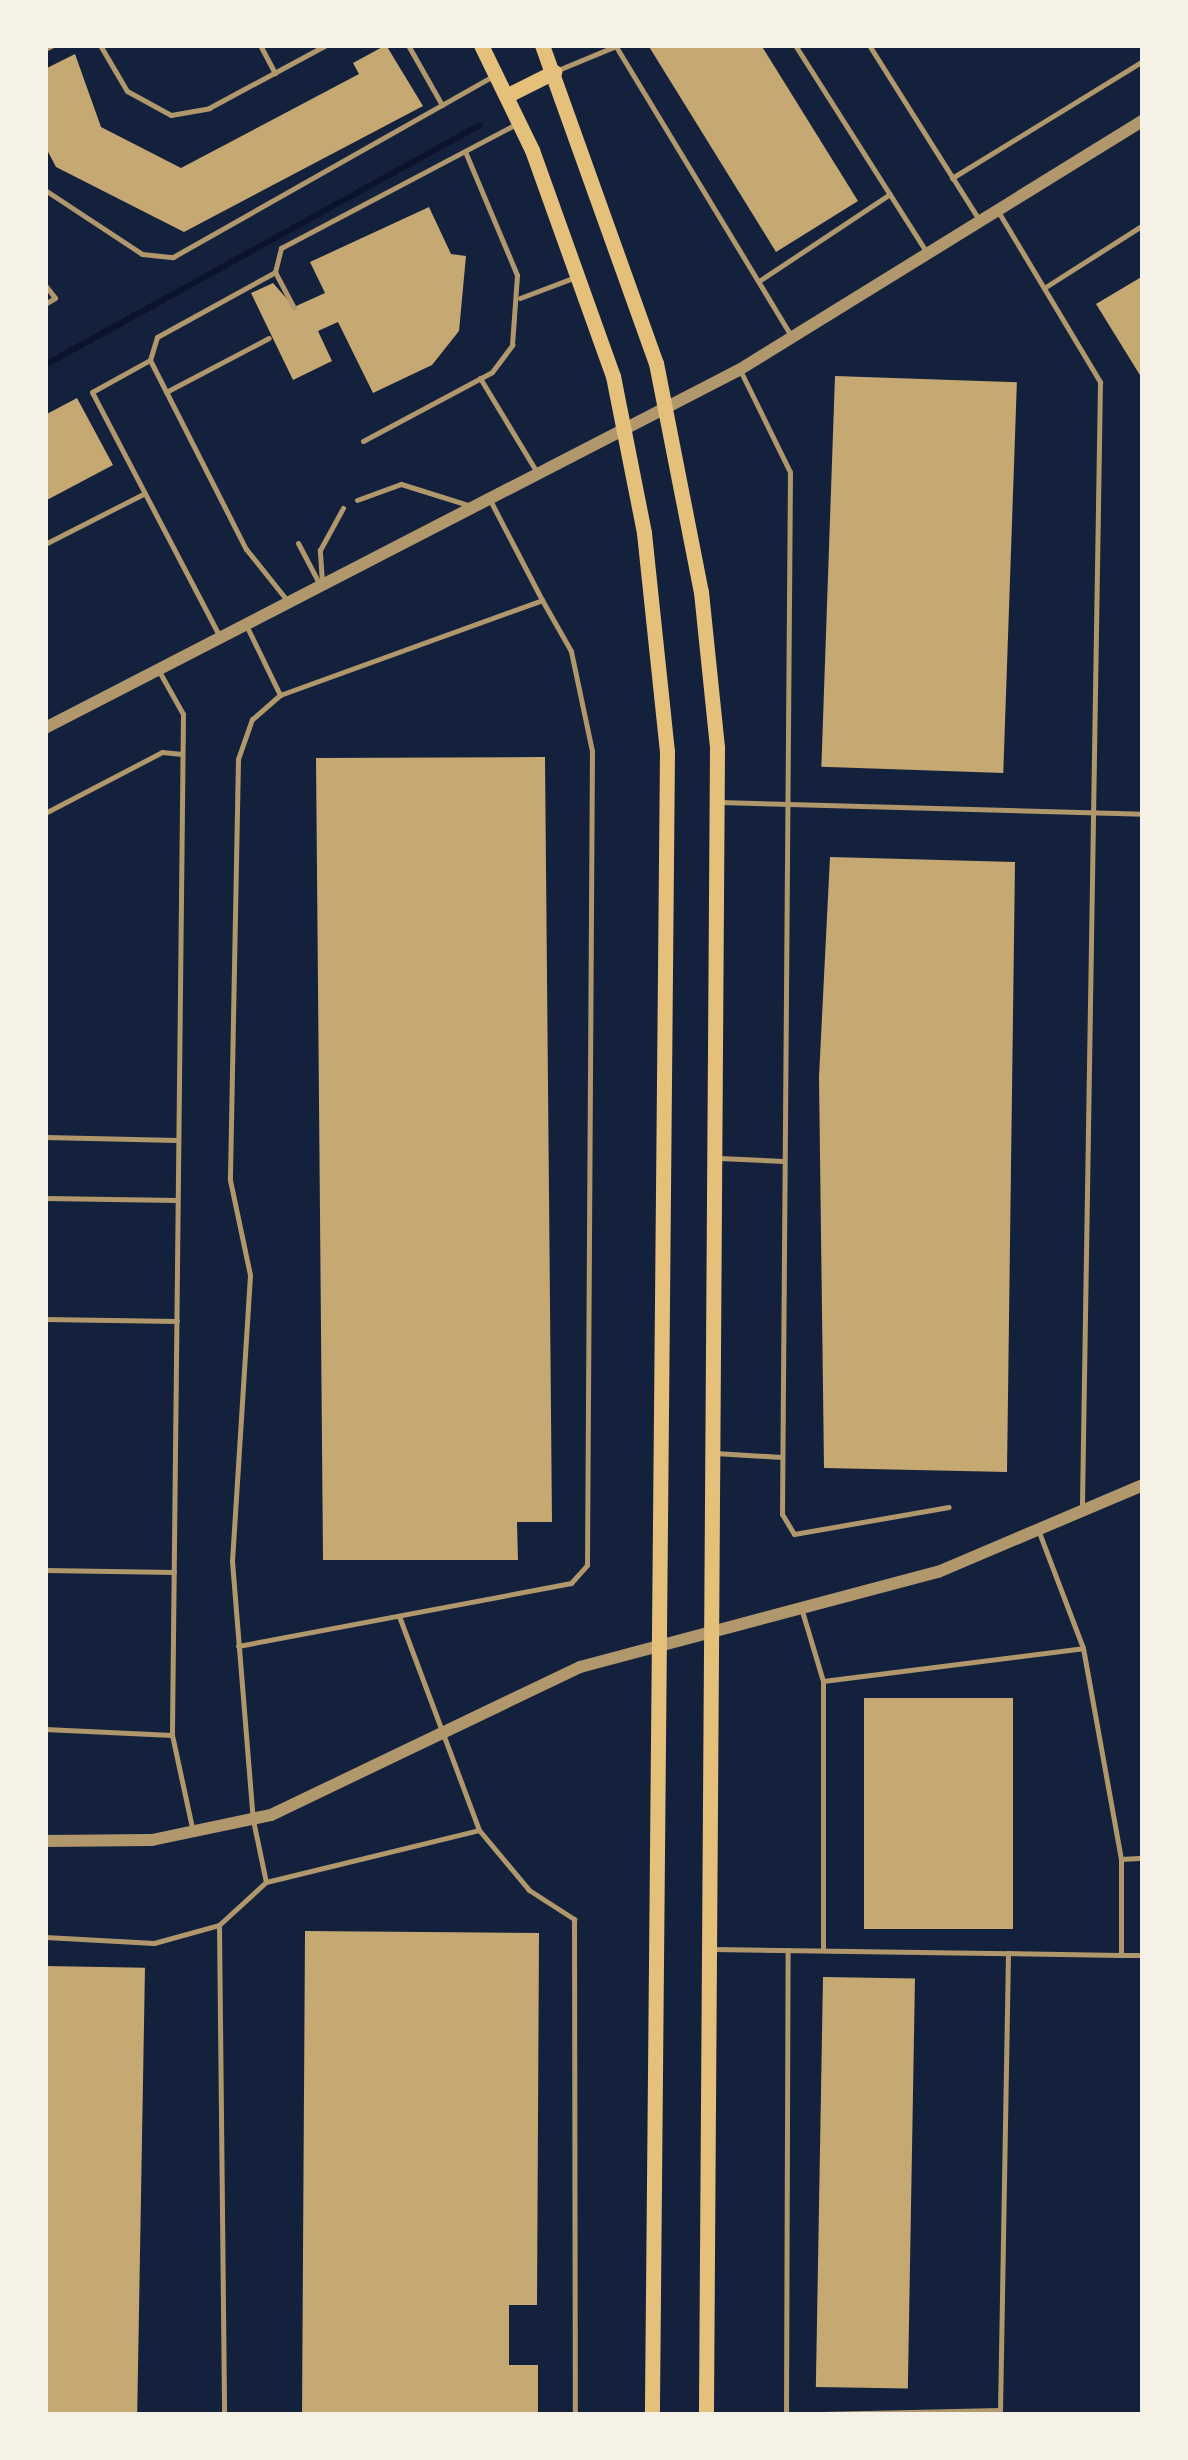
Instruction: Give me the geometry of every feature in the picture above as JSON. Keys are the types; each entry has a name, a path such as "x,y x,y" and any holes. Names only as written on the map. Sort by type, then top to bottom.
{"main road":[{"path":"481,45 519,122 582,275 624,428 658,633 668,784 652,2415"},
{"path":"542,45 636,287 666,408 700,592 719,802 706,2415"},
{"path":"506,96 554,72"}],"street":[{"path":"47,723 322,590 739,370 982,224 1143,120"},
{"path":"45,1840 193,1834 252,1820 326,1795 543,1682 710,1632 802,1611 1040,1535 1143,1486"}],"lane":[{"path":"45,50 53,45"},
{"path":"100,45 127,91 171,115 209,108 326,45"},
{"path":"260,45 275,72"},
{"path":"408,45 442,105"},
{"path":"796,45 928,256"},
{"path":"869,45 982,224"},
{"path":"554,72 615,46 792,338"},
{"path":"952,178 1143,61"},
{"path":"45,190 142,254 174,257 496,75"},
{"path":"294,307 275,272 281,248 519,122"},
{"path":"363,440 480,378 512,346 520,298 465,151"},
{"path":"758,281 890,194"},
{"path":"998,213 1100,382 1082,1516"},
{"path":"1044,288 1143,226"},
{"path":"275,272 157,337 150,360 246,550 290,606"},
{"path":"520,298 582,275"},
{"path":"45,284 55,298 45,304"},
{"path":"166,392 269,338"},
{"path":"150,360 92,392 221,639"},
{"path":"739,370 790,472 782,1514 794,1534 949,1507"},
{"path":"480,378 538,474"},
{"path":"357,500 401,484 476,508"},
{"path":"45,544 145,493"},
{"path":"238,1646 571,1583 587,1565 592,751 571,651 490,500"},
{"path":"322,590 320,550 343,508"},
{"path":"298,543 322,590"},
{"path":"266,1882 252,1820 232,1561 250,1275 230,1180 238,747 280,695 542,600"},
{"path":"247,626 280,695"},
{"path":"158,670 183,714 172,1735 193,1834"},
{"path":"45,813 162,752 182,754"},
{"path":"719,802 1143,814"},
{"path":"1143,951 1143,1090"},
{"path":"45,1137 178,1140"},
{"path":"716,1158 784,1161"},
{"path":"45,1198 178,1200"},
{"path":"45,1319 177,1321"},
{"path":"712,1453 782,1457"},
{"path":"1040,1535 1083,1648 1121,1859 1121,1955"},
{"path":"45,1570 174,1572"},
{"path":"802,1611 823,1681 823,1950"},
{"path":"398,1616 419,1684 446,1731 480,1830 529,1890 574,1918 575,2415"},
{"path":"823,1681 1083,1648"},
{"path":"45,1729 172,1735"},
{"path":"45,1936 154,1943 219,1925 266,1882 480,1830"},
{"path":"1121,1859 1143,1858"},
{"path":"219,1925 224,2415"},
{"path":"712,1948 1143,1954"},
{"path":"786,2415 788,1950"},
{"path":"776,2415 1000,2410 1008,1952"}],"building":[{"path":"386,45 423,106 184,232 56,167 45,146 45,69 75,54 101,127 181,168 359,74 353,63"},
{"path":"648,45 761,45 858,201 776,252"},
{"path":"429,207 451,254 466,256 459,331 432,365 373,393 338,322 318,331 332,361 293,380 251,293 273,283 294,307 325,293 310,262"},
{"path":"1143,276 1143,380 1096,304"},
{"path":"835,376 1017,382 1003,773 821,767"},
{"path":"77,398 113,465 45,501 45,415"},
{"path":"545,757 552,1522 517,1522 518,1560 323,1560 316,758"},
{"path":"830,857 1015,862 1007,1472 824,1468 819,1077"},
{"path":"864,1698 1013,1698 1013,1929 864,1929"},
{"path":"305,1931 539,1933 537,2305 509,2305 509,2365 538,2365 538,2415 302,2415"},
{"path":"45,1966 145,1968 137,2415 45,2415"},
{"path":"823,1977 915,1979 908,2389 816,2387"}],"waterway":[{"path":"45,365 479,125"}]}
